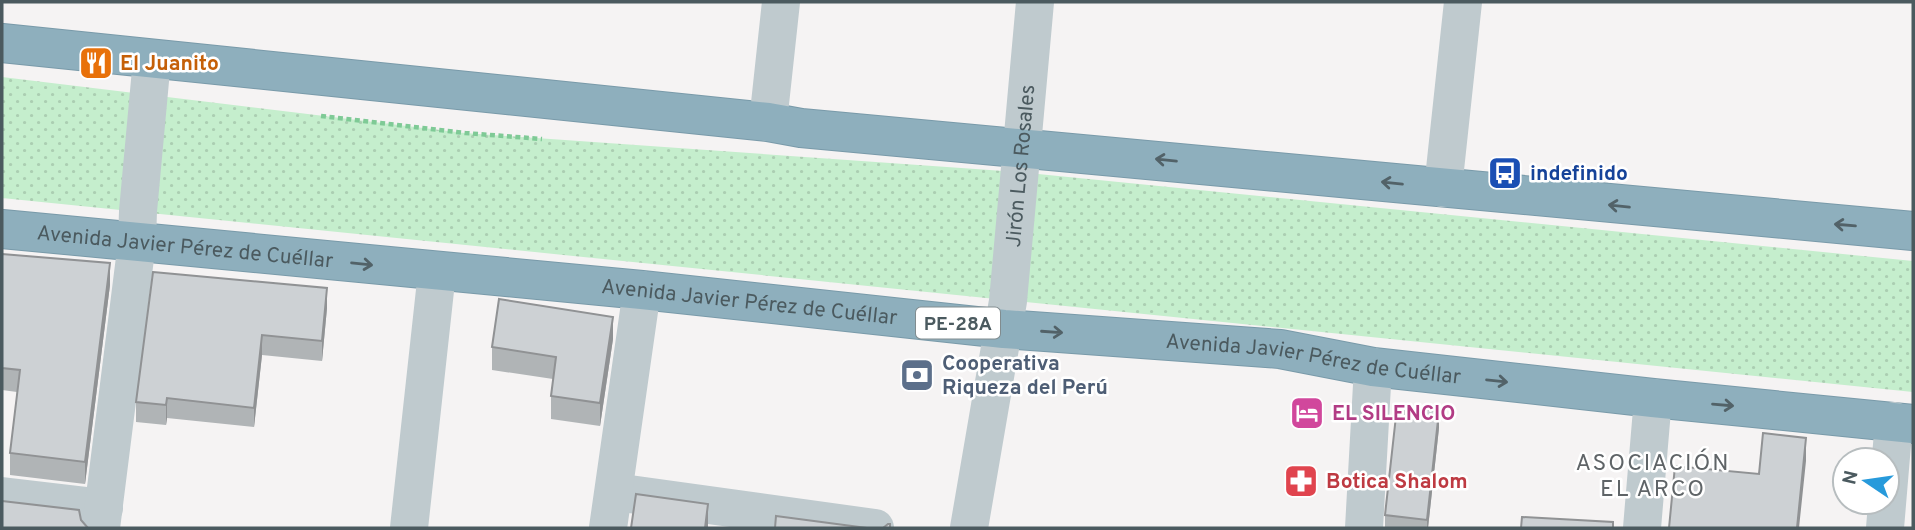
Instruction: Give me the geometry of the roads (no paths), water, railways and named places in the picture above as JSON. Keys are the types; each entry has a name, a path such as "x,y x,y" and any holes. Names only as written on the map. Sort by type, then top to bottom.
{"highway":[{"path":"2,43 768,122 801,128 1021,146 1626,207 1913,231"},
{"name":"Avenida Javier Pérez de Cuéllar","path":"2,229 642,290 1004,329 1279,349 1373,367 1904,423"}],"street":[{"path":"768,122 781,2"},
{"name":"Jirón Los Rosales","path":"969,528 1004,329 1035,2"},
{"path":"1443,188 1463,2"},
{"path":"2,496 103,518 137,242 152,59"},
{"path":"409,528 437,272"},
{"path":"642,290 612,510 874,528"},
{"path":"1364,528 1373,367"},
{"path":"1642,528 1653,398"},
{"path":"1885,528 1904,423"}],"place":[{"name":"El Juanito","path":"96,63"},
{"name":"indefinido","path":"1505,173"},
{"name":"Cooperativa Riqueza del Perú","path":"917,375"},
{"name":"EL SILENCIO","path":"1307,413"},
{"name":"Botica Shalom","path":"1301,481"}],"district":[{"name":"ASOCIACIÓN EL ARCO","path":"1653,475"}]}
